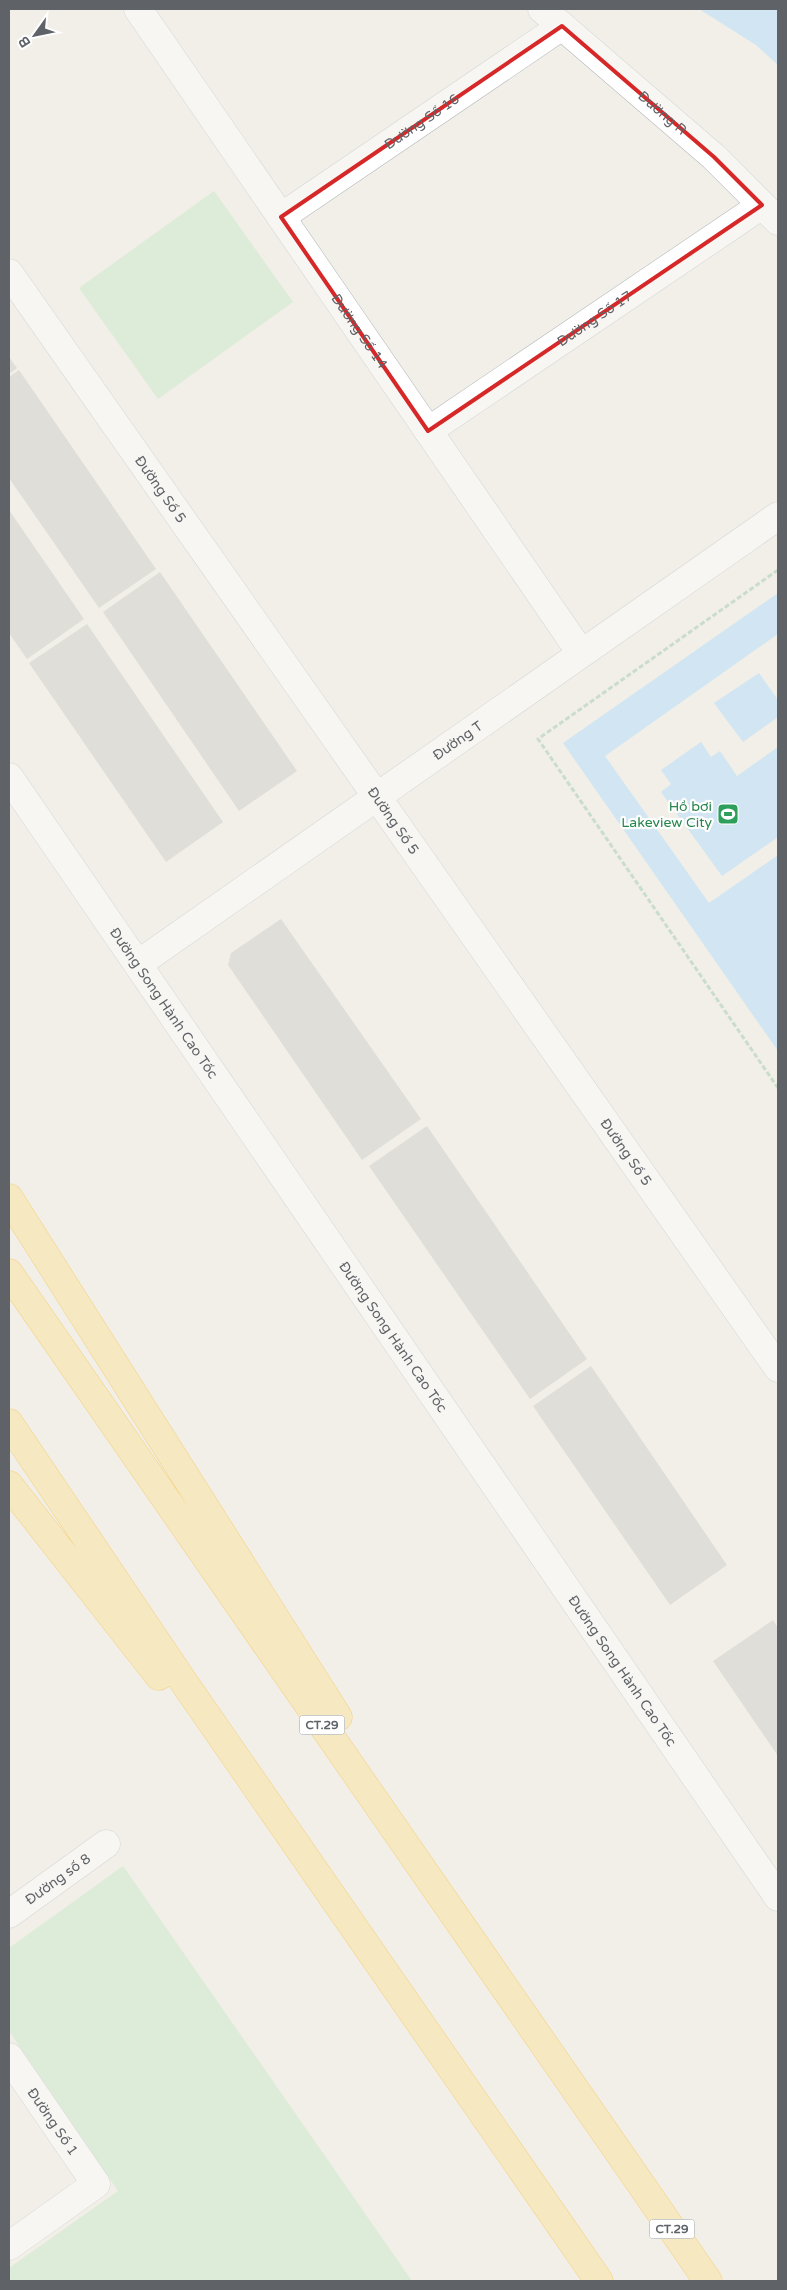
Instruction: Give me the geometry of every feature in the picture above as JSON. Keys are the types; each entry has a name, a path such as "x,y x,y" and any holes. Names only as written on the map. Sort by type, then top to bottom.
{"highway":[{"path":"9,1198 272,1614 636,2178"},
{"name":"CT.29","path":"9,1273 708,2281"},
{"path":"9,1423 185,1684 530,2184"},
{"path":"9,1485 173,1693 599,2281"}],"street":[{"name":"Đường Số 14","path":"138,9 581,653"},
{"name":"Đường R","path":"542,9 714,157 770,213"},
{"name":"Đường Số 16","path":"281,217 562,26"},
{"name":"Đường Số 17","path":"428,431 770,213"},
{"name":"Đường Số 5","path":"9,273 375,797 778,1368"},
{"name":"Đường T","path":"138,964 778,516"},
{"name":"Đường Song Hành Cao Tốc","path":"9,777 778,1897"},
{"name":"Đường số 8","path":"9,1914 106,1844"},
{"name":"Đường Số 1","path":"9,2057 96,2184 9,2246"}],"path":[{"path":"778,570 538,739 778,1088"}],"highlighted area":[{"path":"562,26 714,157 762,205 428,431 281,217"}],"green space":[{"path":"214,191 293,302 158,399 79,288"},
{"path":"123,1866 412,2281 9,2281 9,2268 118,2191 9,2031 9,1948"}],"water":[{"path":"699,9 778,9 778,65 756,45"},
{"path":"778,593 778,634 605,756 709,903 778,855 778,1051 563,743"},
{"path":"759,673 778,700 778,717 743,742 714,703"},
{"name":"Hồ bơi Lakeview City","path":"701,742 711,757 720,751 737,776 778,747 778,837 722,876 661,792 671,784 661,770"}],"building":[{"path":"9,357 17,368 9,374"},
{"path":"19,370 156,569 99,608 9,478 9,377"},
{"path":"9,510 84,619 27,659 9,633"},
{"path":"160,572 297,771 239,811 103,612"},
{"path":"87,624 223,822 166,862 29,663"},
{"path":"281,919 421,1119 362,1160 228,965 231,953"},
{"path":"427,1126 587,1359 530,1399 369,1166"},
{"path":"591,1366 727,1565 670,1605 533,1406"},
{"path":"773,1620 778,1628 778,1756 713,1661"}],"place":[{"name":"Hồ bơi Lakeview City","path":"728,814"}]}
